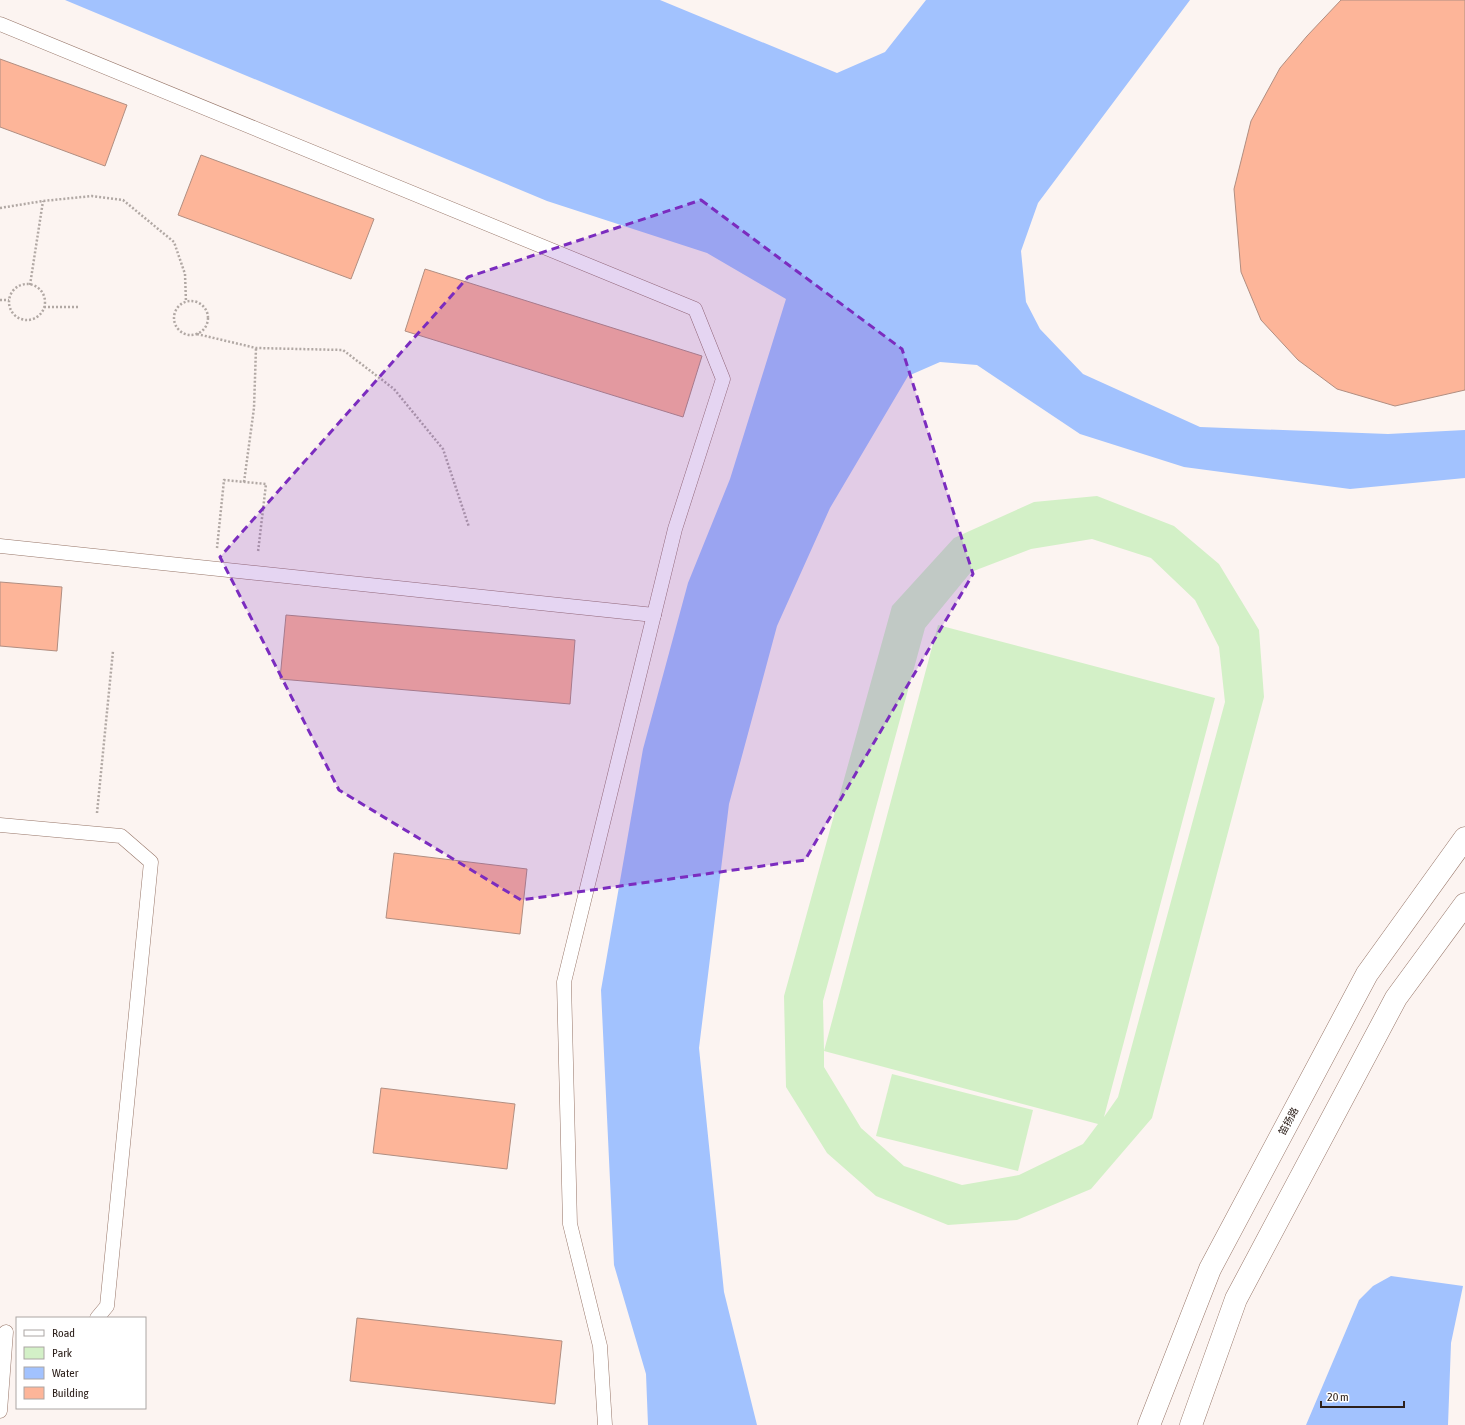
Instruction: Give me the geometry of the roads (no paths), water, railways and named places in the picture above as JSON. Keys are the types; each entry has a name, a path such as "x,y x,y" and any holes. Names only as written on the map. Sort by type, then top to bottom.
{"street":[{"name":"笛扬路","path":"1149,1425 1210,1269 1363,981 1465,838"},
{"path":"1191,1425 1236,1299 1396,998 1465,904"}],"lane":[{"path":"0,24 695,309 723,379 675,529 564,982 570,1224 600,1346 605,1425"},
{"path":"0,546 654,615"},
{"path":"0,825 121,836 151,862 106,1306 98,1317"},
{"path":"0,1411 8,1332"}],"water":[{"path":"65,0 660,0 837,73 885,52 926,0 1190,0 1038,203 1021,251 1026,302 1040,329 1083,374 1200,427 1388,434 1465,430 1465,478 1350,489 1184,467 1080,434 977,365 940,362 908,376 830,508 777,626 729,804 699,1048 724,1292 757,1425 648,1425 646,1374 614,1265 601,990 643,749 688,583 730,479 786,299 707,253 547,201"},
{"path":"1391,1276 1463,1286 1451,1343 1448,1425 1306,1425 1359,1300 1373,1286"}]}
